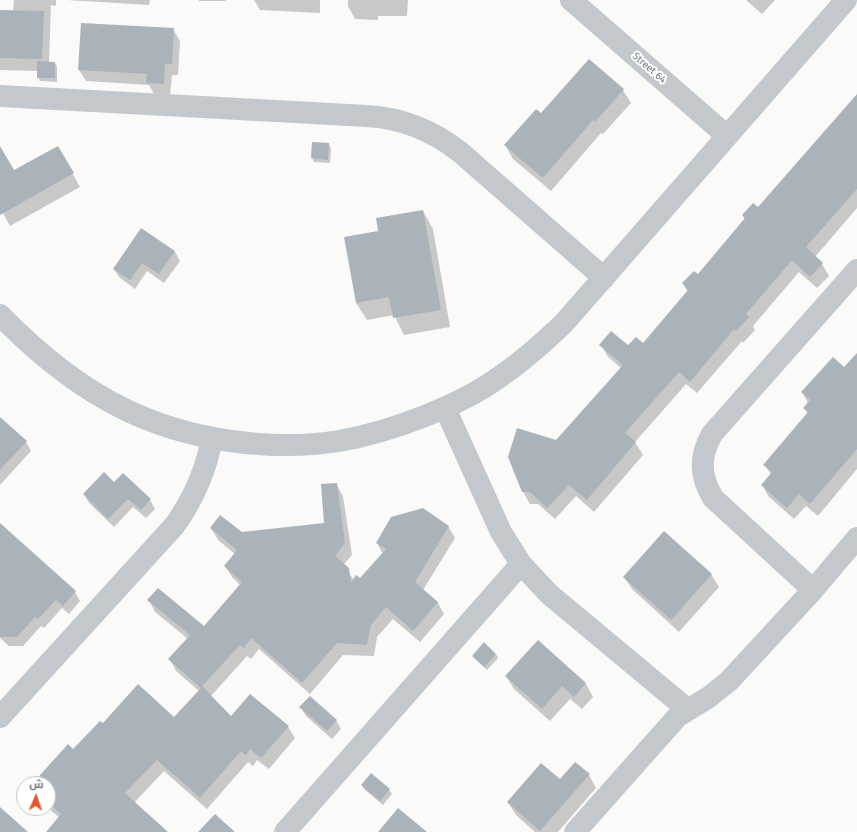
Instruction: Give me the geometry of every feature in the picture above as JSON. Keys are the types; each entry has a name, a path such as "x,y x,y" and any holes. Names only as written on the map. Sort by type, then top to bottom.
{"street":[{"name":"Street 64","path":"571,0 727,136"},
{"path":"0,315 48,361 86,388 125,410 166,426 212,438 257,444 299,444 338,441 374,434 445,408 498,379 538,348 564,323 846,0"},
{"path":"0,96 367,116 396,119 410,123 436,135 460,152 604,278"},
{"path":"813,590 713,498 704,479 702,459 712,434 857,270"},
{"path":"445,408 501,532 521,564 549,594 687,709"},
{"path":"0,716 175,525 189,505 200,484 208,462 212,438"},
{"path":"575,832 664,732 687,709 709,697 729,681 813,590 857,538"},
{"path":"285,832 521,564"}],"building":[{"path":"0,10 44,11 42,59 0,58"},
{"path":"81,23 174,28 172,64 165,64 164,84 146,83 147,74 78,70"},
{"path":"589,59 624,89 595,122 593,120 543,178 504,145 536,109 541,113"},
{"path":"37,61 55,62 55,78 37,78"},
{"path":"857,94 857,189 806,247 823,263 810,277 792,260 746,314 749,317 736,331 734,329 690,382 679,372 625,433 636,442 587,500 569,485 547,508 530,492 522,492 508,457 517,428 556,440 623,365 599,345 611,331 628,345 636,337 643,343 688,290 682,283 694,271 698,274 745,218 742,215 753,203 758,207"},
{"path":"312,142 329,143 328,160 311,158"},
{"path":"0,146 14,170 58,146 74,173 0,215"},
{"path":"423,210 441,310 393,318 389,297 356,303 344,237 378,231 376,218"},
{"path":"141,228 175,251 159,274 142,263 130,280 113,269"},
{"path":"857,353 857,449 810,504 799,494 787,508 761,485 772,472 763,465 808,412 803,408 810,400 801,392 833,357 844,367"},
{"path":"0,417 27,441 0,470"},
{"path":"104,472 114,482 123,473 151,499 141,510 128,499 108,519 83,494"},
{"path":"337,483 345,543 335,556 349,568 351,583 356,575 360,578 386,549 376,543 391,517 423,508 449,526 415,582 438,602 413,631 386,607 371,625 367,645 337,643 302,683 251,638 244,648 240,645 202,686 231,716 250,694 289,726 261,758 250,749 246,755 241,751 200,798 157,760 125,793 168,832 46,832 61,814 56,810 56,776 39,776 68,744 73,749 100,721 103,723 138,684 174,717 201,688 168,659 190,635 147,600 158,588 204,626 242,582 224,566 237,550 210,528 220,515 242,532 324,523 321,484"},
{"path":"0,523 76,591 63,606 56,600 38,619 35,617 17,637 0,637"},
{"path":"664,531 712,574 671,620 623,577"},
{"path":"538,640 586,683 574,697 562,686 542,709 505,676"},
{"path":"484,642 496,654 484,667 472,656"},
{"path":"310,696 337,720 327,731 299,707"},
{"path":"575,762 590,774 540,831 507,802 541,763 560,779"},
{"path":"371,773 390,789 380,801 361,785"},
{"path":"0,807 28,832 0,832"},
{"path":"398,808 427,832 378,832"},
{"path":"215,814 235,832 198,832"}]}
